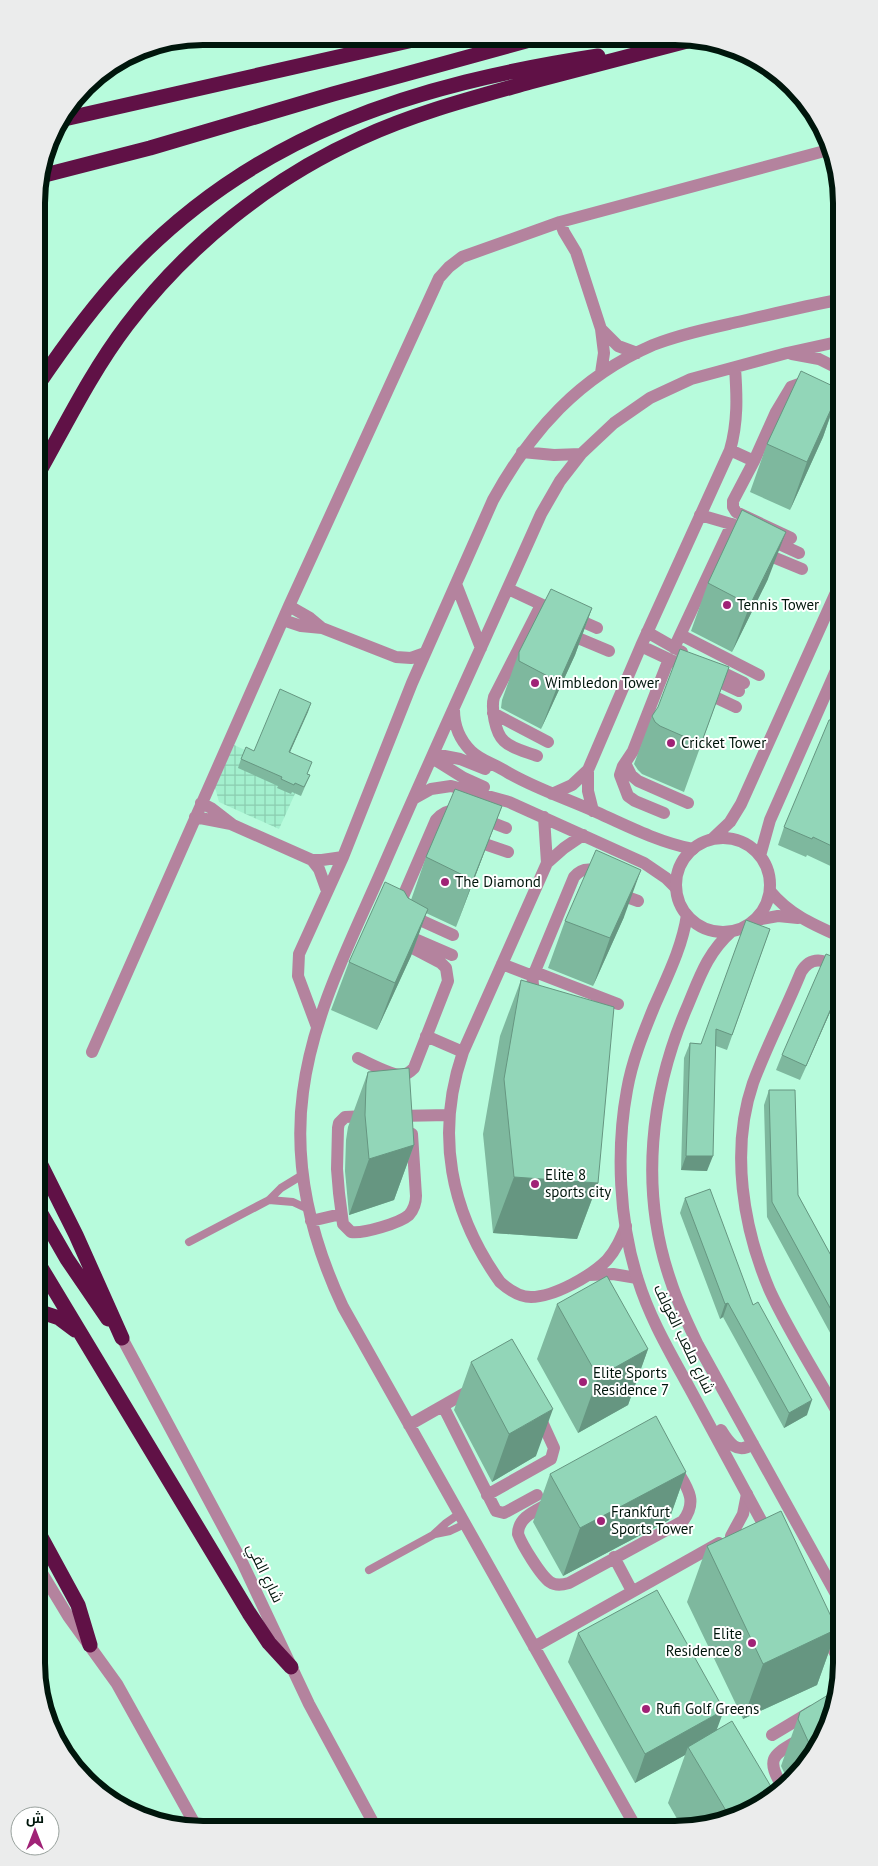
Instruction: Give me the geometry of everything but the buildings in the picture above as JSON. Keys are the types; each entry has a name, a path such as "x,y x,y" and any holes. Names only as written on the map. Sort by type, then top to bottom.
{"highway":[{"path":"71,118 391,45"},
{"path":"48,174 150,148 333,94 512,45"},
{"path":"45,461 91,378 127,324 148,299 197,248 244,207 281,182 327,154 362,137 429,111 673,45"},
{"path":"45,374 103,296 149,248 200,204 241,175 284,149 360,114 440,89 567,61 669,46"},
{"path":"45,1172 100,1286 122,1338"},
{"path":"45,1220 84,1286 122,1338"},
{"path":"45,1274 249,1613 269,1642 291,1666"},
{"path":"45,1313 59,1318 83,1338"},
{"path":"45,1544 78,1605 90,1645"}],"street":[{"path":"92,1052 289,606 438,278 462,257 566,220 824,151"},
{"path":"566,220 564,232 576,252 601,329 604,353 601,373"},
{"path":"317,1026 298,976 299,954 343,857 425,653 493,500 522,452 559,408 601,373 637,353 684,335 833,301"},
{"path":"601,329 618,346 637,353"},
{"path":"632,1821 343,1307 319,1251 310,1215 304,1174 301,1124 302,1094 317,1026 326,1000 481,648 542,514 560,481 581,454 614,423 650,398 691,379 787,353 833,343"},
{"path":"787,353 819,360 833,366"},
{"path":"593,811 588,791 588,770 647,632 730,450 734,437 737,411 735,368"},
{"path":"791,538 734,510 733,501 754,461 776,412 791,387 808,383 833,398"},
{"path":"730,450 754,461"},
{"path":"522,452 554,455 581,454"},
{"path":"700,515 732,524 799,553"},
{"path":"664,814 628,796 620,774 633,751 667,676 672,654 730,539 732,524"},
{"path":"751,548 802,569"},
{"path":"456,584 481,648"},
{"path":"508,589 597,628"},
{"path":"710,840 724,838 738,840 750,846 760,856 769,871 770,891 764,910 756,920 745,927 720,932 707,930 696,924 681,907 676,888 677,877 680,866 693,849 710,840 730,822 741,804 833,599"},
{"path":"536,756 504,742 493,713 494,697 542,623 541,604"},
{"path":"289,606 306,615 322,628"},
{"path":"283,620 301,626 322,628 396,657 411,658 425,653"},
{"path":"542,623 609,652"},
{"path":"647,632 672,654"},
{"path":"681,635 759,675"},
{"path":"641,646 672,654 741,687"},
{"path":"396,657 412,683"},
{"path":"760,856 770,820 833,677"},
{"path":"688,685 736,707"},
{"path":"454,708 458,732 467,747 479,758 516,778 645,835 677,846 693,849"},
{"path":"493,713 548,742"},
{"path":"433,756 460,759 500,776 516,778"},
{"path":"433,756 464,778 497,793 510,802 644,863 666,878 676,888"},
{"path":"625,763 631,774 638,781 688,803"},
{"path":"552,794 572,785 588,770"},
{"path":"413,799 431,789 452,786 462,787 494,799 510,802"},
{"path":"201,803 211,808 233,825"},
{"path":"392,930 398,910 438,828 441,815 453,810 460,810 506,828"},
{"path":"195,817 233,825 312,860 343,857"},
{"path":"544,817 547,863"},
{"path":"583,835 547,863 463,1052 452,1089 449,1115 449,1154 458,1199 465,1221 500,1282 508,1290 519,1295 541,1296 589,1275 608,1259 616,1249 626,1226"},
{"path":"461,836 508,852"},
{"path":"312,860 324,880 327,891"},
{"path":"550,999 537,993 532,982 581,871 590,868 617,879 639,895 602,888"},
{"path":"770,891 784,906 800,918 833,933"},
{"path":"398,910 453,935"},
{"name":"شارع ملعب الغولف","path":"687,915 682,943 636,1056 627,1089 620,1157 622,1192 626,1226 637,1278 646,1302 688,1385 774,1543 750,1536 731,1536"},
{"path":"362,916 376,922"},
{"path":"756,920 778,916 800,918"},
{"path":"392,930 452,955"},
{"path":"358,1058 397,1074 406,1074 414,1068 448,981 446,968 441,963 392,930"},
{"name":"شارع ملعب الغولف","path":"732,931 712,951 681,1020 667,1059 654,1120 652,1151 654,1214 670,1281 683,1314 698,1345 833,1589"},
{"path":"833,965 822,960 815,960 809,962 801,972 753,1084 744,1122 742,1156 743,1191 749,1226 758,1259 771,1292 833,1404"},
{"path":"502,964 618,1004"},
{"path":"426,1036 463,1052"},
{"path":"410,1116 416,1196 416,1202 411,1213 401,1220 357,1233 346,1228 341,1214 337,1169 339,1123 350,1116 449,1115"},
{"path":"310,1215 341,1214"},
{"path":"589,1275 613,1274 637,1278"},
{"name":"شارع الفي","path":"122,1338 246,1570 328,1740 372,1821"},
{"path":"409,1425 483,1382"},
{"path":"688,1385 700,1393 732,1446 743,1449 753,1444"},
{"path":"487,1495 546,1463 554,1454 553,1442 531,1398"},
{"path":"443,1406 487,1495 498,1512 504,1513 535,1492"},
{"path":"564,1494 525,1517 518,1530 520,1539 544,1577 558,1585 569,1584 614,1557 683,1521 690,1509 690,1494 669,1458"},
{"path":"534,1647 731,1536 743,1514 747,1494"},
{"path":"614,1557 632,1592"},
{"path":"45,1577 68,1616 90,1645 129,1705 193,1821"},
{"path":"817,1621 833,1650"},
{"path":"772,1735 824,1704"},
{"path":"779,1782 772,1767 776,1755 814,1732"}],"lane":[{"path":"189,1242 269,1200 281,1188 304,1174"},
{"path":"269,1200 285,1200 310,1215"},
{"path":"433,1535 450,1531 462,1519"},
{"path":"369,1570 433,1535 446,1523 462,1519"}],"shaded area":[{"path":"234,745 303,776 279,829 219,802 215,787"}],"place":[{"name":"Tennis Tower","path":"727,605"},
{"name":"Wimbledon Tower","path":"535,683"},
{"name":"Cricket Tower","path":"671,743"},
{"name":"The Diamond","path":"445,882"},
{"name":"Elite 8 sports city","path":"535,1184"},
{"name":"Elite Sports Residence 7","path":"583,1382"},
{"name":"Frankfurt Sports Tower","path":"601,1521"},
{"name":"Elite Residence 8","path":"752,1643"},
{"name":"Rufi Golf Greens","path":"646,1709"}]}
